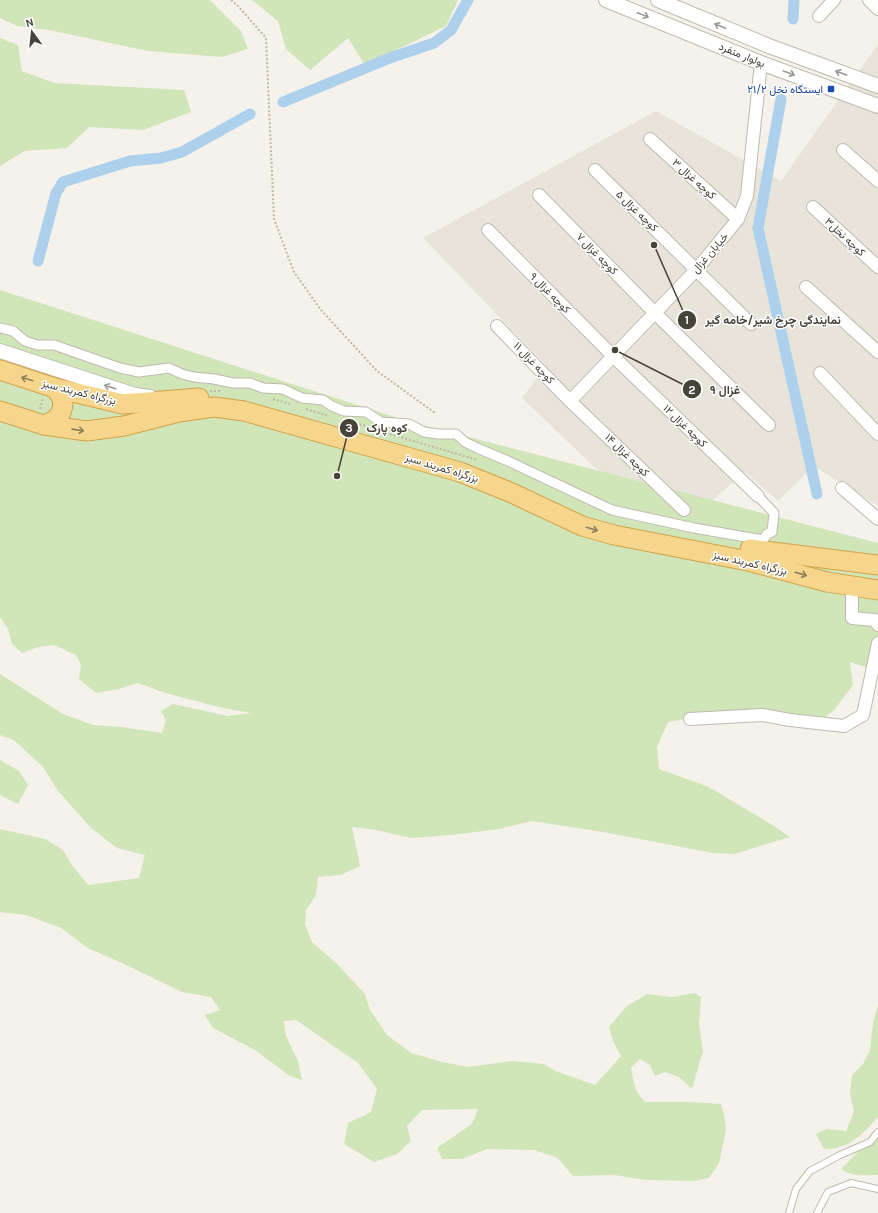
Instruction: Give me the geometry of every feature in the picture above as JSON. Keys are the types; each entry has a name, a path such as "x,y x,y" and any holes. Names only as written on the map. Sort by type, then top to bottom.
{"highway":[{"name":"بزرگراه کمربند سبز","path":"0,370 55,388 123,404 216,396 249,399 462,461 517,482 586,514 611,521 751,550 878,565"},
{"path":"44,425 52,423 58,418 62,410 63,402 61,394 55,388"},
{"name":"بزرگراه کمربند سبز","path":"0,411 44,425 87,431 124,426 179,412 214,407 244,411 460,472 512,493 582,526 614,535 762,564 827,582 878,590"},
{"path":"827,582 824,574 824,568 828,562 833,559"}],"street":[{"name":"بولوار منفرد","path":"606,0 761,63 878,106"},
{"name":"بولوار منفرد","path":"658,0 769,46 878,86"},
{"path":"819,16 834,0"},
{"path":"869,0 878,9"},
{"name":"خیابان غزال","path":"570,401 697,269 738,219 747,196 761,63"},
{"name":"کوچه غزال ۳","path":"650,139 738,219"},
{"path":"843,150 878,181"},
{"name":"کوچه غزال ۵","path":"595,170 752,324"},
{"name":"کوچه غزال ۷","path":"539,196 655,313 770,425"},
{"name":"کوچه نخل۳","path":"813,207 878,267"},
{"name":"کوچه غزال ۹","path":"488,230 613,356"},
{"path":"806,287 878,352"},
{"name":"کوچه غزال ۱۱","path":"497,326 570,401"},
{"path":"0,328 13,331 25,341 37,345 54,345 67,348 120,368 139,372 169,368 182,374 194,377 233,383 250,383 263,388 283,389 302,398 323,400 332,406 344,410 366,412 381,422 409,424 424,432 456,434 465,442 477,448 612,510 694,528 763,540 767,534 772,532 774,513 758,496"},
{"path":"0,351 135,395 176,400"},
{"name":"کوچه غزال ۱۲","path":"613,356 758,496"},
{"path":"820,373 878,434"},
{"name":"کوچه غزال ۱۴","path":"570,401 684,510"},
{"path":"842,488 878,519"},
{"path":"852,586 852,618 875,620 878,625"},
{"path":"690,719 762,715 790,720 844,726 863,715 878,643"}],"lane":[{"path":"789,1213 796,1189 810,1171 840,1155 870,1142 878,1132"},
{"path":"817,1213 828,1192 851,1183 878,1189"}],"path":[{"path":"231,0 266,38 274,219 294,272 321,310 377,371 435,414"}],"shaded area":[{"path":"878,44 878,506 814,466 778,501 745,472 708,504 639,510 522,398 546,365 423,238 656,111 781,181"}],"green space":[{"path":"0,0 210,0 241,31 248,49 222,57 148,51 49,30 17,26 0,18"},
{"path":"252,0 458,0 446,26 365,65 348,38 310,70 286,49 278,21"},
{"path":"0,38 18,45 22,71 54,83 184,90 191,112 143,130 89,127 67,148 25,151 0,166"},
{"path":"0,290 407,421 878,543 878,671 850,662 853,685 834,710 816,724 716,713 668,722 657,747 659,769 709,787 790,837 734,854 713,853 603,832 532,821 499,829 411,838 376,830 352,827 360,866 341,875 318,877 316,895 306,910 305,924 312,942 337,964 365,994 370,1010 387,1035 411,1053 442,1062 468,1067 512,1061 544,1064 555,1071 595,1085 621,1056 613,1041 609,1027 627,1006 647,994 673,997 695,993 701,997 699,1024 703,1051 692,1089 679,1077 665,1072 655,1076 650,1065 640,1059 631,1068 637,1090 645,1102 721,1104 726,1130 719,1163 709,1178 693,1181 646,1180 614,1175 573,1176 558,1158 534,1150 487,1149 462,1159 442,1159 437,1148 472,1124 478,1109 422,1110 407,1126 411,1141 397,1154 374,1162 344,1144 348,1123 371,1112 377,1089 358,1063 296,1020 284,1021 286,1036 298,1061 302,1080 290,1076 255,1050 213,1028 205,1015 220,1010 211,997 182,992 88,948 61,928 26,915 0,912 0,829 45,839 63,850 71,864 88,885 139,878 145,855 117,848 91,828 58,791 43,767 14,740 0,735 0,674 63,714 93,725 121,727 162,733 166,721 161,711 173,704 228,716 251,713 223,708 165,693 138,683 119,689 96,693 79,679 81,665 76,655 54,645 38,647 22,653 12,644 8,629 0,617"},
{"path":"0,760 19,771 28,785 18,804 0,795"},
{"path":"878,1005 878,1117 861,1135 848,1144 833,1149 824,1149 816,1134 827,1129 846,1131 854,1112 850,1094 852,1075 863,1064 870,1050 873,1023"},
{"path":"878,1131 878,1175 854,1174 845,1172 841,1169 866,1144"}],"waterway":[{"path":"283,102 390,58 434,43 451,30 468,0"},
{"path":"793,19 794,0"},
{"path":"781,99 758,228 817,494"},
{"path":"38,261 56,193 63,182 130,161 161,158 182,152 250,114"}],"place":[{"name":"ایستگاه نخل ۲۱/۲","path":"831,89"},
{"name":"نمایندگی چرخ شیر/خامه گیر","path":"654,245"},
{"name":"غزال ۹","path":"615,350"},
{"name":"کوه پارک","path":"337,476"}]}
